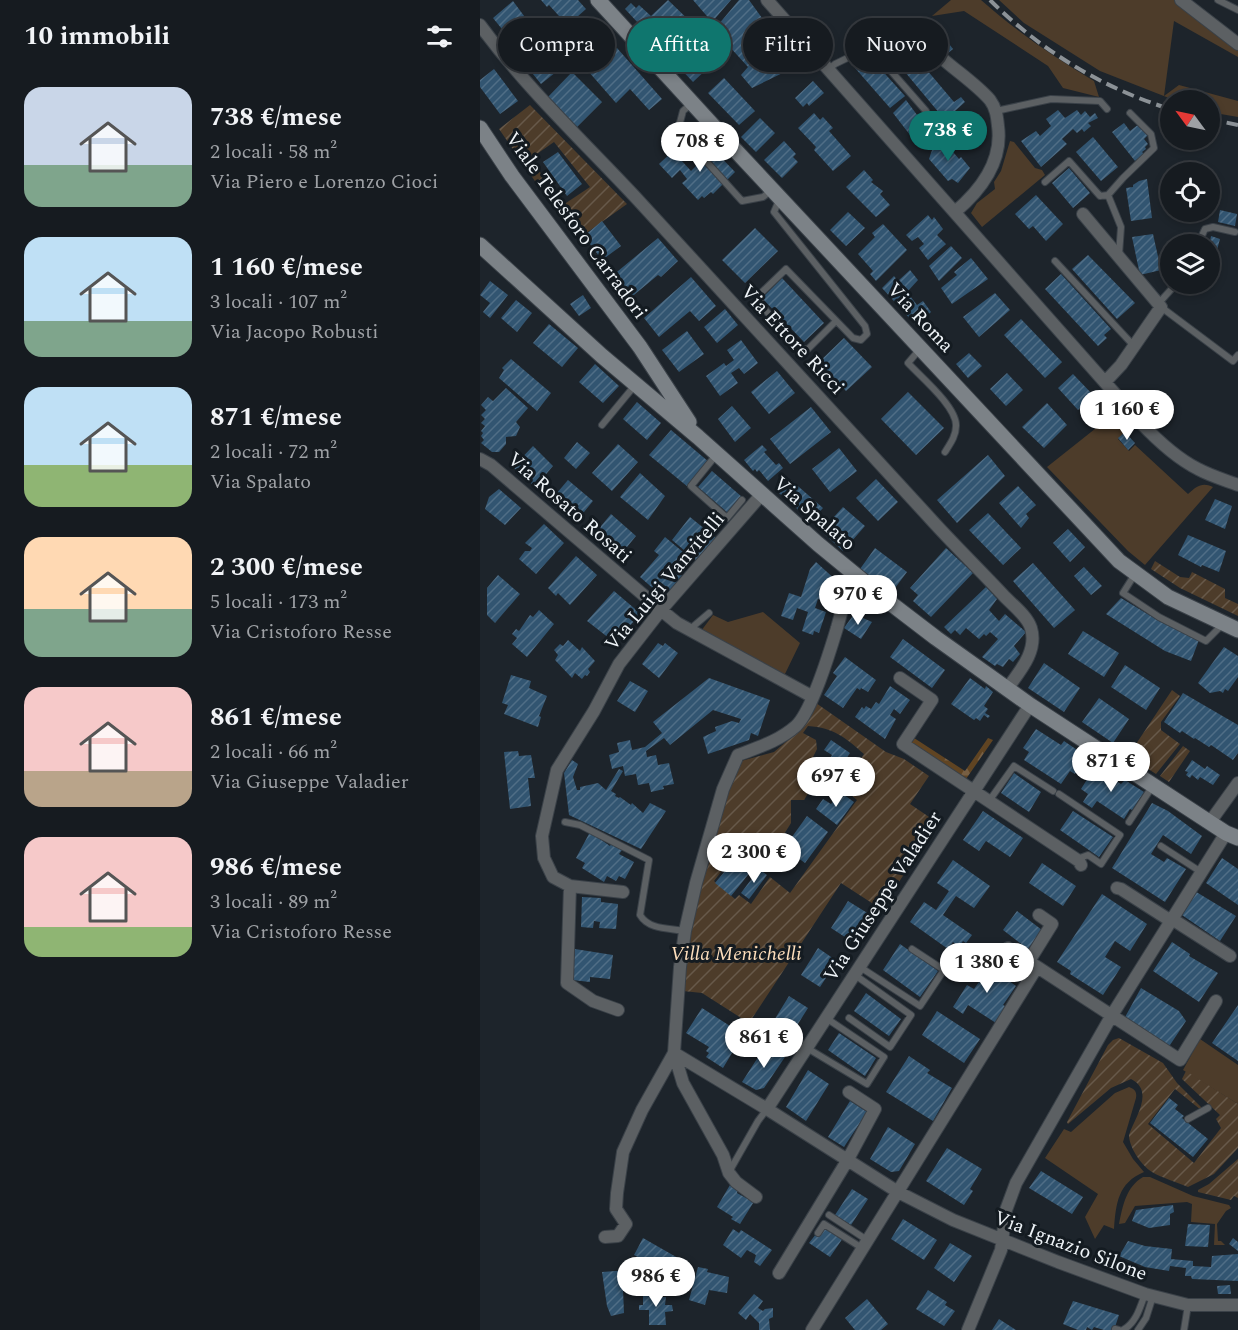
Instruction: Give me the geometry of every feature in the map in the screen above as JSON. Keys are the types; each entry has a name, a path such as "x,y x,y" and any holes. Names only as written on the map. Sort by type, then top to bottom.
{"main road":[{"name":"Via Roma","path":"598,0 1119,561 1168,597 1238,630"},
{"name":"Viale Telesforo Carradori","path":"480,128 512,176 640,347 698,437"},
{"name":"Via Spalato","path":"480,245 613,365 857,577 936,638 1030,705 1232,836"},
{"name":"Viale Telesforo Carradori","path":"613,365 626,371 636,369 642,360 640,347"},
{"path":"648,394 646,386 649,380 655,376 660,378"}],"street":[{"path":"767,0 783,18"},
{"path":"1181,0 1238,44"},
{"name":"Via Ettore Ricci","path":"480,25 503,56 543,102 769,341 949,539 1019,611 1030,625 1033,644 1030,654 1007,689"},
{"path":"948,63 990,100 996,111 1000,136 997,159 988,176 955,212"},
{"path":"832,72 1159,441 1198,470 1238,485"},
{"path":"1083,214 1159,306 1134,346 1106,381"},
{"name":"Via Rosato Rosati","path":"480,459 491,465 660,610 689,630 813,697"},
{"name":"Via Luigi Vanvitelli","path":"570,886 553,877 544,858 542,836 557,770 594,711 619,664 660,610 762,494"},
{"path":"756,1197 736,1182 729,1173 723,1155 684,1083 674,1053 685,931 723,789 738,755 775,741 798,724 813,697 849,589 857,577"},
{"path":"900,678 932,700 903,744 1080,862"},
{"name":"Via Giuseppe Valadier","path":"767,1109 1030,705"},
{"path":"1210,822 1238,783"},
{"path":"968,1330 1000,1250 1006,1210 1016,1183 1112,1015 1201,872 1232,836"},
{"path":"618,1010 593,1001 567,983 570,886 623,892"},
{"path":"1119,887 1230,956"},
{"path":"812,1330 898,1192 1033,964 1052,924 1039,915"},
{"path":"1008,948 1180,1060 1216,1001"},
{"path":"606,1237 618,1236 626,1224 616,1209 616,1193 623,1152 642,1110 674,1053"},
{"name":"Via Ignazio Silone","path":"674,1053 898,1192 952,1220 1149,1295 1188,1305 1238,1305"},
{"path":"779,1273 847,1161 875,1109 849,1092"}],"lane":[{"path":"1218,0 1238,10"},
{"path":"833,66 870,47 926,111"},
{"path":"996,111 1051,99 1100,101 1107,109"},
{"path":"692,103 683,111 678,130 742,201 777,194 777,205 774,212 865,326 867,334 861,340 853,338 786,269 760,294 760,304 800,349 808,349 836,321"},
{"path":"1045,182 1069,161 1100,196 1108,195 1154,148 1151,134 1131,113"},
{"path":"1108,195 1121,227 1119,259"},
{"path":"1202,234 1205,229 1213,227 1235,232"},
{"path":"1055,261 1134,346"},
{"path":"1168,294 1159,306 1236,360"},
{"path":"921,348 908,363 950,408 957,425 954,438 945,452"},
{"path":"602,425 636,384"},
{"path":"718,454 692,486 727,518 742,500"},
{"path":"1135,574 1123,592 1160,617 1206,641 1222,622"},
{"path":"689,630 709,613"},
{"path":"989,801 1014,766 1120,835 1101,864 1088,855 1080,862"},
{"path":"1129,822 1153,785"},
{"path":"565,822 580,825 649,860 640,915 644,922 650,925 685,931"},
{"path":"1161,846 1201,872"},
{"path":"857,971 920,1006 944,970 912,949"},
{"path":"849,1018 890,1047 911,1015 857,971"},
{"path":"807,1048 867,1084 884,1057 826,1018"},
{"path":"1188,1119 1208,1108"},
{"path":"729,1173 767,1109"},
{"path":"829,1215 865,1244"},
{"path":"818,1233 824,1224 865,1244"},
{"path":"1119,1330 1133,1322 1149,1295"},
{"path":"1138,1330 1146,1318 1149,1295"},
{"path":"1184,1330 1188,1305"}],"green space":[{"path":"951,0 981,0 1036,43 1094,81 1099,97 1063,88 1048,66 964,11 932,16"},
{"path":"999,0 1174,0 1227,42 1238,47 1238,57 1174,21 1165,90 1160,90 1160,95 1100,71 1024,23"},
{"path":"1179,85 1197,90 1172,90"},
{"path":"1220,96 1238,101 1238,117 1220,114"},
{"path":"530,105 627,204 578,239 543,191 549,187 563,205 590,187 554,142 531,158 547,183 539,187 499,129"},
{"path":"1010,141 1014,142 1035,168 1042,170 1045,175 982,227 971,213 977,203 995,189 994,182 1001,171"},
{"path":"1115,413 1119,425 1125,432 1118,439 1129,451 1135,445 1188,494 1200,486 1213,487 1145,565 1128,551 1047,467"},
{"path":"1155,561 1180,577 1189,578 1192,572 1225,589 1225,598 1238,604 1238,616 1180,588 1151,569"},
{"path":"763,612 800,643 784,676 701,631 713,615 728,622"},
{"path":"1172,690 1180,696 1161,722 1161,730 1180,744 1156,774 1131,758 1130,753"},
{"name":"Villa Menichelli","path":"816,703 886,752 904,759 929,776 910,804 938,823 881,909 841,883 749,1023 702,993 683,991 688,940 716,832 741,761 774,752 801,729","holes":["808,726 839,734 864,754 841,787 857,800 790,893 770,877 751,904 739,895 735,899 714,881 742,845 758,856 776,847 791,823 791,800 804,800 819,776 810,763 817,749 816,740 803,733"]},
{"path":"911,736 965,771 988,738 993,740 966,779 908,740"},
{"path":"1183,746 1190,751 1169,782 1160,776"},
{"path":"1119,1038 1163,1063 1177,1083 1202,1108 1201,1110 1175,1089 1148,1124 1194,1163 1221,1128 1216,1119 1220,1115 1182,1079 1186,1071 1238,1104 1238,1148 1214,1174 1188,1187 1156,1174 1144,1165 1133,1150 1129,1135 1139,1113 1142,1097 1142,1090 1131,1079 1111,1088 1068,1124 1108,1045"},
{"path":"1200,1039 1238,1065 1238,1104 1183,1070"},
{"path":"1129,1087 1135,1091 1136,1096 1123,1142 1144,1172 1129,1182 1120,1195 1114,1229 1104,1225 1095,1239 1085,1217 1098,1194 1045,1158 1064,1129 1071,1132 1115,1093"},
{"path":"1238,1159 1238,1198 1234,1196 1231,1200 1198,1192 1198,1190 1209,1184"},
{"path":"1143,1177 1150,1177 1193,1196 1229,1205 1231,1208 1217,1224 1218,1241 1225,1245 1214,1245 1215,1224 1191,1222 1192,1204 1187,1202 1135,1206 1125,1223 1119,1224 1129,1191"}],"building":[{"path":"541,0 578,0 586,9 578,18 557,18 559,16 549,5 547,7"},
{"path":"668,0 687,18 633,18 625,9 631,3 636,8 639,5 651,16"},
{"path":"693,0 731,0 715,18 709,18"},
{"path":"739,0 749,0 762,18 743,18 743,62 731,48 731,18 724,18"},
{"path":"513,1 526,18 498,18 498,24 493,18"},
{"path":"948,43 953,49 948,53"},
{"path":"617,48 627,59 627,72 638,72 662,99 649,110 630,89 616,103 589,72 615,72 615,49"},
{"path":"494,69 518,101 500,114 480,87 480,80"},
{"path":"531,72 556,72 541,84"},
{"path":"572,72 602,102 577,127 547,98"},
{"path":"684,72 704,72 693,82"},
{"path":"744,72 785,72 752,88 741,75"},
{"path":"858,72 883,72 905,96 890,108"},
{"path":"905,72 929,72 954,102 961,97 965,102 945,120"},
{"path":"724,78 755,111 739,125 708,93"},
{"path":"813,81 824,93 809,106 807,103 803,107 795,98"},
{"path":"906,100 923,123 926,121 931,127 916,139 910,135 893,113"},
{"path":"1058,110 1065,118 1077,110 1081,115 1085,111 1090,117 1095,113 1098,118 1088,123 1091,126 1084,132 1082,129 1077,133 1073,129 1062,139 1067,144 1041,167 1021,141 1036,131 1040,136 1051,126 1046,119"},
{"path":"814,113 820,120 823,117 833,128 829,131 851,156 833,171 814,150 816,147 798,128"},
{"path":"760,118 775,133 756,152 741,137"},
{"path":"1124,123 1130,131 1139,124 1148,135 1144,139 1148,144 1142,152 1144,154 1135,161 1112,132"},
{"path":"1093,137 1118,167 1101,181 1076,152"},
{"path":"946,138 951,144 949,147 970,168 958,183 952,179 948,181 929,159 933,147"},
{"path":"784,141 796,154 793,157 798,162 782,178 764,160"},
{"path":"713,149 735,172 713,194 711,192 698,200 682,183 687,179 680,170 672,178 659,164 673,151 691,171"},
{"path":"558,152 582,184 567,196 543,162"},
{"path":"1069,168 1090,193 1073,208 1052,183"},
{"path":"864,170 873,180 871,182 883,191 880,194 890,205 876,217 846,187"},
{"path":"1147,179 1152,218 1131,221 1126,188 1133,187 1139,181"},
{"path":"1036,195 1063,224 1046,241 1033,226 1029,229 1015,214"},
{"path":"1220,210 1237,214 1235,226 1218,222 1220,222"},
{"path":"848,212 865,228 846,246 830,230"},
{"path":"928,215 932,220 934,217 943,229 937,235 946,244 928,260 919,248 924,244 918,237 912,241 906,235"},
{"path":"602,221 621,246 602,260 584,236"},
{"path":"883,224 907,250 876,281 870,274 873,271 858,254 875,237 872,233"},
{"path":"755,228 778,251 745,283 722,260"},
{"path":"1153,234 1160,270 1140,275 1132,237"},
{"path":"658,238 678,261 661,277 658,275 629,299 612,276"},
{"path":"951,246 962,258 939,281 929,266"},
{"path":"1088,255 1135,303 1117,319 1072,269"},
{"path":"971,258 988,279 952,304 941,288 957,275 954,272"},
{"path":"910,270 918,280 907,292 917,305 923,301 931,312 923,319 932,326 924,334 882,288 894,276 898,281"},
{"path":"1061,274 1111,329 1104,335 1107,338 1098,346 1045,289"},
{"path":"691,277 716,306 699,321 690,311 659,337 644,318"},
{"path":"782,278 824,323 804,342 762,298"},
{"path":"490,281 508,295 490,318 483,312 490,303 480,295"},
{"path":"995,293 1010,310 979,337 963,317"},
{"path":"583,295 591,308 579,316 570,304"},
{"path":"516,300 532,313 517,332 501,318"},
{"path":"725,309 738,325 717,343 704,327"},
{"path":"1021,319 1062,362 1045,378 1004,335"},
{"path":"549,324 578,348 562,367 533,343"},
{"path":"687,331 704,354 679,372 662,350"},
{"path":"844,338 872,367 846,391 819,362"},
{"path":"741,340 758,363 744,374 739,368 731,373 738,383 720,396 706,376 724,363 726,366 734,360 727,350"},
{"path":"969,353 982,366 968,378 956,364"},
{"path":"511,359 551,393 537,411 499,378 504,370 502,368"},
{"path":"595,364 619,386 603,403 579,382"},
{"path":"777,371 795,393 769,414 751,392"},
{"path":"1007,373 1023,390 1006,406 990,389"},
{"path":"1073,374 1094,396 1078,410 1058,388"},
{"path":"506,388 528,408 516,422 520,427 516,436 506,437 506,444 499,452 492,452 481,443 484,440 481,431 485,426 481,423 485,419 481,415 486,410 481,405 488,397 493,401"},
{"path":"908,392 944,428 916,455 881,419"},
{"path":"637,402 661,423 647,440 623,419"},
{"path":"1047,403 1067,425 1044,448 1022,427"},
{"path":"732,406 751,428 735,442 718,419"},
{"path":"811,407 831,432 790,464 770,439"},
{"path":"671,430 709,462 688,487 649,455"},
{"path":"1125,432 1135,443 1128,450 1118,438"},
{"path":"577,442 590,453 576,469 564,458"},
{"path":"618,444 638,462 612,491 592,473"},
{"path":"762,445 767,450 764,452 776,465 779,463 783,468 768,481 759,470 753,471 744,460"},
{"path":"533,446 553,466 535,487 513,467"},
{"path":"839,448 857,471 830,492 812,469"},
{"path":"988,455 1005,476 957,523 937,500"},
{"path":"712,471 742,497 728,513 698,487"},
{"path":"640,473 665,496 648,520 620,497"},
{"path":"876,479 898,502 878,521 856,498"},
{"path":"568,480 593,501 575,523 550,501"},
{"path":"791,480 823,508 811,521 779,493"},
{"path":"1018,486 1036,505 1026,514 1029,518 1021,528 999,503"},
{"path":"499,489 521,508 505,525 485,509 489,497"},
{"path":"1215,499 1232,506 1225,529 1205,520"},
{"path":"843,507 865,526 843,551 821,531"},
{"path":"988,513 1021,548 1003,565 969,530"},
{"path":"611,514 636,536 618,558 592,537"},
{"path":"690,517 716,538 697,561 672,540"},
{"path":"544,524 564,543 536,574 519,559 525,551 530,551 532,548 525,543"},
{"path":"1068,529 1085,547 1070,562 1053,543"},
{"path":"1188,535 1226,551 1219,572 1202,565 1201,567 1178,555"},
{"path":"665,537 683,552 682,555 691,558 684,565 682,563 677,571 682,575 664,598 640,577 659,555 654,551"},
{"path":"875,548 907,572 892,592 860,569"},
{"path":"946,548 973,573 931,617 913,601 918,595 910,588"},
{"path":"576,556 597,575 570,605 558,593 556,596 548,588"},
{"path":"816,562 837,581 831,604 818,599 815,608 826,612 819,633 814,631 813,635 802,631 808,612 797,608 793,620 781,616 789,593 801,597 810,569"},
{"path":"1033,563 1075,610 1054,628 1013,581"},
{"path":"1084,567 1102,586 1091,595 1074,576"},
{"path":"498,575 520,594 495,623 487,615 487,588"},
{"path":"986,587 997,599 989,610 999,621 1005,614 1026,632 1014,646 1020,654 1013,662 1009,659 1003,667 997,664 995,666 982,657 998,639 990,632 979,639 966,628 960,635 955,630 951,634 944,627"},
{"path":"614,591 641,614 614,642 587,621"},
{"path":"1121,598 1159,621 1199,640 1191,661 1165,651 1106,614"},
{"path":"539,610 554,624 527,657 512,644 517,638 512,634 516,629 519,631 530,615 533,617"},
{"path":"854,614 872,622 861,639 844,628"},
{"path":"1083,631 1119,653 1104,677 1068,654"},
{"path":"903,639 945,670 932,688 890,657"},
{"path":"568,640 580,651 582,647 595,661 588,669 590,672 582,679 575,673 572,678 555,660 558,655 554,650 560,644 563,646"},
{"path":"658,643 663,646 665,643 678,653 659,678 642,664"},
{"path":"1224,647 1238,656 1238,677 1228,691 1225,689 1223,693 1220,691 1210,693 1198,683"},
{"path":"845,657 876,680 868,692 857,688 843,708 824,695 837,676 833,673"},
{"path":"1044,663 1080,688 1064,712 1028,688"},
{"path":"1125,665 1160,688 1146,710 1111,687"},
{"path":"511,675 531,681 529,688 547,696 539,716 541,717 538,727 504,714 508,705 502,703"},
{"path":"709,678 770,700 758,736 751,733 749,740 708,754 703,737 716,731 715,727 732,721 739,723 741,719 713,710 670,745 664,738 646,751 647,757 656,755 658,765 669,763 674,784 651,792 649,783 638,785 636,774 625,776 623,766 612,769 609,755 619,752 617,743 630,740 632,750 645,747 662,733 653,722"},
{"path":"970,678 993,692 984,706 988,709 985,713 990,716 988,718 984,715 980,721 976,718 974,720 951,704"},
{"path":"630,681 648,691 635,712 617,701"},
{"path":"890,686 910,700 900,714 894,709 890,715 896,719 885,739 855,717 862,707 864,709 866,706 871,709 876,702 879,704"},
{"path":"1183,693 1238,725 1238,753 1233,760 1211,745 1209,747 1182,731 1180,733 1164,722"},
{"path":"1099,698 1129,719 1113,743 1082,722"},
{"path":"1036,729 1061,745 1064,741 1086,756 1075,774 1070,771 1061,784 1024,760 1029,752 1023,748"},
{"path":"831,740 850,753 831,781 820,773 832,755 824,750"},
{"path":"518,751 519,756 531,755 535,778 528,778 531,806 510,809 504,752"},
{"path":"572,760 578,764 573,777 577,790 580,790 580,787 598,783 606,790 619,769 623,771 611,791 616,794 615,796 631,805 632,803 643,813 650,803 666,811 641,849 569,815 564,773"},
{"path":"1192,760 1220,775 1213,785 1200,777 1198,780 1192,775 1190,778 1186,775 1188,772 1185,771"},
{"path":"1095,767 1121,784 1125,780 1144,792 1124,819 1097,801 1092,808 1083,802 1088,794 1081,789"},
{"path":"1014,773 1041,792 1029,812 1001,793"},
{"path":"840,792 854,802 837,825 816,809 823,799 831,804"},
{"path":"1152,803 1168,811 1202,836 1191,854 1163,835 1151,854 1164,862 1167,858 1186,869 1165,902 1112,868"},
{"path":"983,811 1023,838 1010,857 986,841 979,851 963,840"},
{"path":"1073,811 1113,837 1099,857 1060,830"},
{"path":"807,816 828,832 805,863 784,848"},
{"path":"590,832 610,846 611,844 622,850 619,854 634,862 625,879 619,876 616,881 607,876 604,882 582,868 585,863 576,858"},
{"path":"740,853 756,865 731,896 715,883"},
{"path":"1222,858 1238,869 1238,905 1206,883"},
{"path":"953,860 990,886 974,908 956,896 943,915 972,935 966,943 963,941 959,947 953,942 948,949 910,922 924,902 936,910 949,891 937,883"},
{"path":"1042,863 1076,886 1063,906 1029,883"},
{"path":"759,869 767,875 749,899 741,893"},
{"path":"1193,890 1236,916 1220,941 1179,913"},
{"path":"1102,894 1147,924 1130,951 1115,941 1105,957 1121,967 1103,995 1070,974 1071,971 1057,962"},
{"path":"582,897 601,898 601,902 618,904 616,929 599,928 600,922 594,921 593,928 581,927"},
{"path":"848,901 869,914 851,941 831,928"},
{"path":"1017,911 1042,930 1028,949 1003,930"},
{"path":"1172,942 1190,954 1189,956 1218,973 1199,1002 1153,971"},
{"path":"900,944 938,971 920,997 883,970"},
{"path":"818,948 837,961 820,987 801,975"},
{"path":"575,949 613,955 610,979 590,977 590,982 572,980"},
{"path":"983,962 1016,986 1003,1005 1007,1007 996,1023 968,1005 963,1014 953,1007 967,985 974,989 979,982 973,978"},
{"path":"1141,988 1179,1011 1186,1021 1168,1048 1124,1019"},
{"path":"866,993 901,1019 889,1036 854,1011"},
{"path":"789,996 808,1008 791,1035 773,1022"},
{"path":"1238,1005 1238,1061 1212,1043"},
{"path":"702,1008 741,1033 723,1068 706,1057 709,1047 686,1033"},
{"path":"937,1011 980,1039 964,1063 922,1035"},
{"path":"839,1033 876,1058 865,1076 828,1050"},
{"path":"766,1045 785,1057 764,1088 756,1090 742,1082"},
{"path":"909,1056 930,1070 927,1073 952,1088 933,1121 886,1092"},
{"path":"808,1070 829,1084 806,1121 786,1107"},
{"path":"1169,1098 1178,1105 1175,1109 1184,1116 1182,1118 1208,1139 1193,1157 1150,1123"},
{"path":"850,1101 867,1112 844,1147 828,1137"},
{"path":"888,1127 915,1144 899,1171 891,1172 870,1159"},
{"path":"947,1148 982,1169 964,1205 926,1181"},
{"path":"1041,1171 1083,1197 1072,1214 1029,1188"},
{"path":"730,1185 738,1190 737,1193 755,1200 740,1224 717,1207"},
{"path":"852,1189 868,1199 851,1225 835,1215"},
{"path":"1173,1205 1174,1212 1170,1214 1170,1225 1149,1228 1132,1221 1136,1210"},
{"path":"903,1219 937,1240 924,1260 891,1239"},
{"path":"1188,1224 1210,1225 1208,1247 1185,1246"},
{"path":"825,1226 843,1238 830,1257 809,1243"},
{"path":"733,1229 739,1233 741,1230 772,1250 760,1266 754,1262 756,1255 747,1250 741,1258 723,1245"},
{"path":"643,1238 678,1258 669,1274 634,1255"},
{"path":"1233,1238 1238,1242 1238,1251 1229,1244"},
{"path":"1128,1241 1145,1246 1172,1249 1171,1259 1193,1261 1193,1266 1211,1267 1212,1256 1238,1254 1238,1281 1192,1279 1191,1276 1185,1276 1186,1268 1170,1266 1169,1271 1145,1267 1119,1256"},
{"path":"950,1243 972,1256 954,1282 934,1268"},
{"path":"698,1267 708,1269 707,1272 729,1277 727,1293 709,1290 705,1305 689,1300"},
{"path":"629,1270 631,1288 623,1289 624,1313 611,1316 607,1306 602,1272"},
{"path":"1230,1285 1231,1294 1218,1294 1217,1286"},
{"path":"928,1290 947,1302 945,1305 955,1311 944,1326 916,1309"},
{"path":"659,1292 658,1297 666,1297 665,1305 672,1305 673,1311 665,1312 666,1325 649,1325 649,1310 639,1310 639,1305 643,1305 643,1293"},
{"path":"754,1294 763,1301 758,1308 763,1311 773,1308 773,1317 769,1319 770,1330 759,1330 759,1323 750,1314 746,1320 738,1313"},
{"path":"867,1299 888,1324 881,1330 855,1330 845,1318"},
{"path":"1073,1301 1119,1315 1114,1330 1094,1327 1092,1330 1087,1327 1086,1330 1078,1330 1063,1324"},
{"path":"999,1319 1016,1330 992,1330"}],"railway":[{"path":"990,0 1030,35 1073,65 1120,90 1160,105"},
{"path":"1220,121 1238,125"}]}
